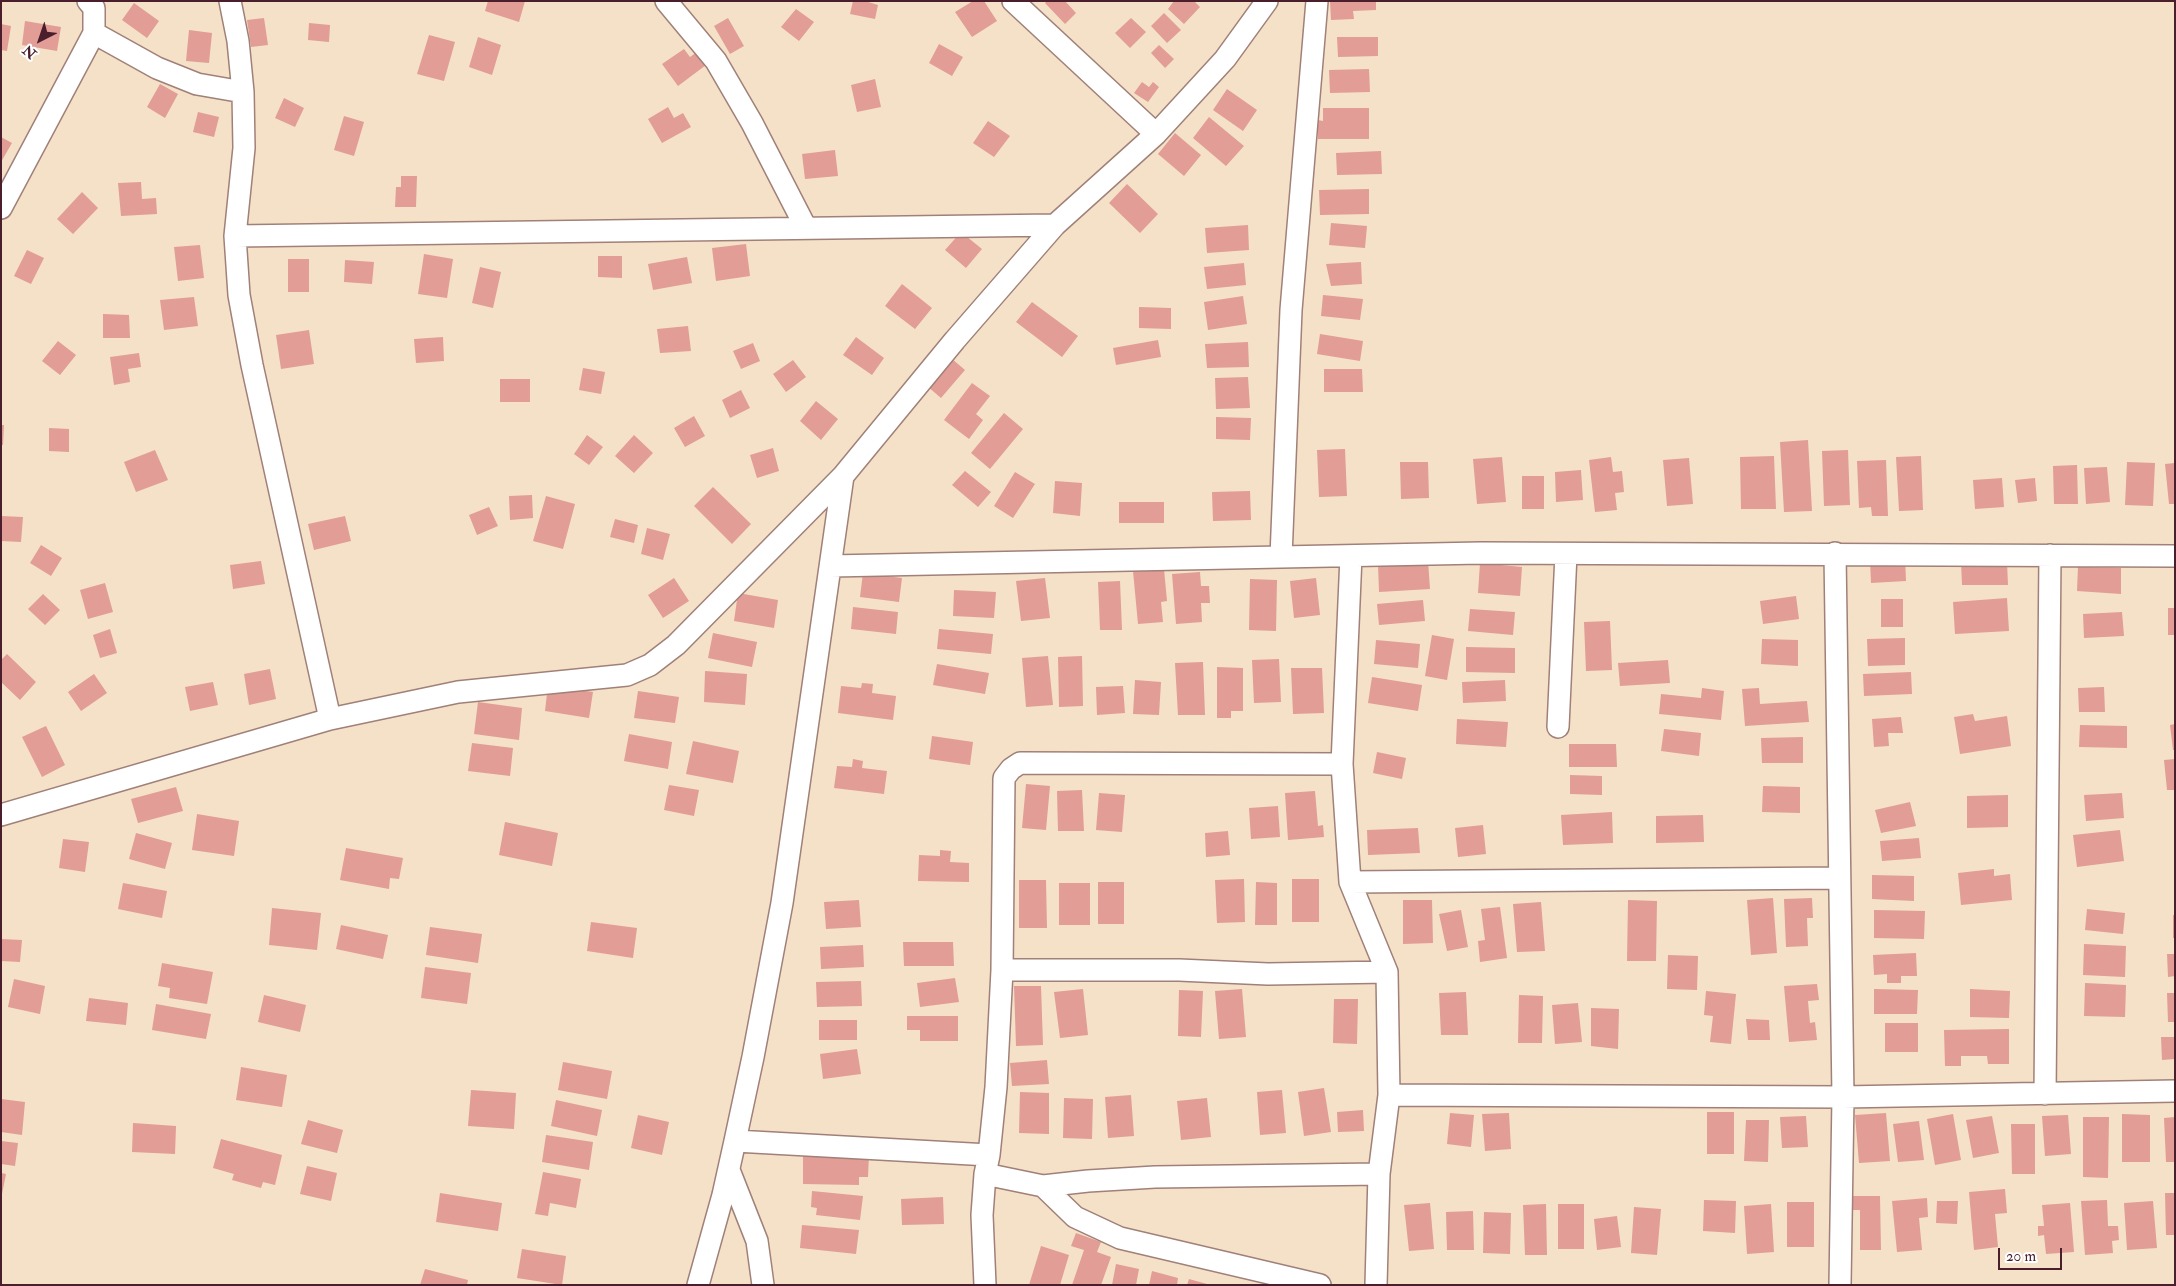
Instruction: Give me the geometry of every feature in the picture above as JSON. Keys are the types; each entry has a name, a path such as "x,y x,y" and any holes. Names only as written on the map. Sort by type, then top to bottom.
{"street":[{"path":"1,208 94,33 94,8 88,1"},
{"path":"230,1 238,41 243,92 244,148 235,236 239,295 252,365 279,479 330,719"},
{"path":"666,1 716,61 752,123 806,228"},
{"path":"1013,1 1156,134"},
{"path":"1,815 330,719 458,692 627,675 650,665 676,645 843,476 955,340 1055,225 1156,134 1225,59 1267,1"},
{"path":"1281,556 1291,310 1317,1"},
{"path":"94,33 158,68 197,84 243,92"},
{"path":"235,236 1055,225"},
{"path":"698,1285 729,1170 782,904 843,476"},
{"path":"831,566 1481,553 2175,556"},
{"path":"1558,727 1566,554"},
{"path":"1835,554 1843,1096 1840,1285"},
{"path":"2045,1094 2050,555"},
{"path":"1351,556 1342,764 1350,882 1387,972 1389,1095 1379,1174 1376,1285"},
{"path":"985,1285 982,1215 996,1087 1002,970 1004,778 1011,769 1020,763 1342,764"},
{"path":"1350,882 1839,878"},
{"path":"1002,970 1179,970 1268,974 1387,972"},
{"path":"1389,1095 1843,1096 2175,1091"},
{"path":"735,1141 987,1164 1043,1186 1075,1217 1120,1238 1320,1285"},
{"path":"729,1170 757,1241 763,1285"},
{"path":"1043,1186 1088,1180 1155,1176 1379,1174"}],"building":[{"path":"488,1 525,1 519,22 485,11"},
{"path":"853,1 865,1 878,5 875,19 850,14"},
{"path":"973,1 984,1 997,21 972,37 955,12"},
{"path":"1047,1 1065,1 1076,13 1065,24 1045,3"},
{"path":"1174,1 1194,1 1200,7 1184,24 1168,9"},
{"path":"1330,1 1376,1 1376,10 1353,11 1354,19 1331,20"},
{"path":"134,3 159,21 147,38 122,20"},
{"path":"796,9 814,22 799,41 781,27"},
{"path":"1164,13 1181,30 1167,43 1151,26"},
{"path":"264,18 268,45 251,47 247,20"},
{"path":"728,18 744,46 730,54 714,26"},
{"path":"1131,18 1146,32 1130,48 1115,33"},
{"path":"25,21 61,27 57,51 22,45"},
{"path":"309,23 330,25 329,42 308,40"},
{"path":"1,24 11,26 7,51 1,50"},
{"path":"189,30 212,33 209,63 186,61"},
{"path":"429,35 455,42 444,81 417,74"},
{"path":"478,37 501,45 492,75 469,67"},
{"path":"1337,37 1378,37 1378,56 1338,57"},
{"path":"939,44 963,57 952,76 929,63"},
{"path":"1159,45 1174,59 1165,68 1151,53"},
{"path":"684,49 690,57 697,52 706,65 678,86 662,64"},
{"path":"1369,69 1370,92 1330,93 1329,70"},
{"path":"875,79 881,107 857,112 851,85"},
{"path":"1142,82 1149,87 1153,82 1159,87 1148,102 1134,93"},
{"path":"160,84 178,94 165,118 147,107"},
{"path":"1227,89 1257,110 1243,131 1213,110"},
{"path":"284,98 304,108 295,127 275,118"},
{"path":"668,107 674,118 683,113 691,127 662,143 648,119"},
{"path":"1323,108 1369,108 1369,139 1318,139 1318,120 1323,121"},
{"path":"198,112 219,117 214,137 193,132"},
{"path":"344,116 364,122 354,156 334,150"},
{"path":"1209,117 1244,146 1226,166 1193,138"},
{"path":"988,121 1010,136 994,157 973,143"},
{"path":"1175,133 1201,155 1184,176 1158,154"},
{"path":"1,137 12,143 1,162"},
{"path":"835,150 838,176 805,179 802,154"},
{"path":"1381,151 1382,174 1337,175 1336,153"},
{"path":"401,176 417,176 416,207 395,207 396,187 401,187"},
{"path":"141,182 142,199 156,198 157,214 121,216 118,183"},
{"path":"1127,184 1158,214 1140,233 1109,203"},
{"path":"1369,189 1369,214 1320,215 1319,190"},
{"path":"82,192 98,208 73,234 57,219"},
{"path":"1331,223 1367,226 1365,248 1329,245"},
{"path":"1248,225 1249,250 1207,253 1205,228"},
{"path":"961,232 982,249 966,268 945,250"},
{"path":"746,244 750,276 716,281 712,248"},
{"path":"200,245 204,278 178,281 174,247"},
{"path":"27,250 44,258 31,284 14,276"},
{"path":"424,254 453,259 447,298 418,294"},
{"path":"598,256 622,256 622,278 598,277"},
{"path":"687,257 692,283 653,290 648,264"},
{"path":"288,259 309,259 309,292 288,292"},
{"path":"345,260 374,262 372,284 344,282"},
{"path":"1361,262 1362,284 1331,286 1326,264"},
{"path":"1244,263 1246,285 1207,289 1204,267"},
{"path":"480,267 501,272 493,308 472,303"},
{"path":"902,284 932,308 915,329 885,306"},
{"path":"1323,295 1363,299 1360,320 1321,316"},
{"path":"1243,296 1247,324 1208,330 1204,302"},
{"path":"194,297 198,326 164,330 160,300"},
{"path":"1032,302 1078,336 1062,357 1016,322"},
{"path":"1139,307 1171,308 1171,329 1139,328"},
{"path":"103,314 129,315 130,338 103,338"},
{"path":"688,326 691,351 660,353 657,329"},
{"path":"309,330 314,364 281,369 276,335"},
{"path":"1320,334 1363,341 1360,361 1317,354"},
{"path":"443,337 444,361 416,363 414,339"},
{"path":"856,337 884,358 872,375 843,355"},
{"path":"1158,340 1161,357 1116,365 1113,348"},
{"path":"58,341 76,355 60,375 42,361"},
{"path":"1248,342 1249,367 1207,368 1205,344"},
{"path":"753,343 760,361 741,369 733,351"},
{"path":"139,353 141,367 128,369 130,382 114,385 110,357"},
{"path":"951,358 965,370 941,398 927,386"},
{"path":"793,360 806,377 786,392 773,374"},
{"path":"583,368 605,372 601,394 579,390"},
{"path":"1324,369 1362,369 1363,392 1324,392"},
{"path":"1248,377 1250,408 1216,409 1215,378"},
{"path":"500,379 530,379 530,402 500,402"},
{"path":"972,383 990,396 976,414 983,420 969,439 944,420"},
{"path":"741,390 750,408 730,418 722,400"},
{"path":"816,401 838,419 821,440 800,421"},
{"path":"1004,413 1023,429 990,469 971,453"},
{"path":"694,416 705,436 685,447 674,428"},
{"path":"1216,417 1251,418 1250,440 1216,439"},
{"path":"1,425 4,425 3,445 1,445"},
{"path":"49,428 69,429 69,452 49,451"},
{"path":"587,435 603,447 589,465 574,454"},
{"path":"634,435 653,453 634,473 615,456"},
{"path":"1808,440 1812,511 1784,512 1780,442"},
{"path":"773,448 779,471 757,478 750,455"},
{"path":"1345,449 1347,496 1319,497 1317,450"},
{"path":"155,450 168,480 136,492 124,462"},
{"path":"1848,450 1850,505 1824,506 1822,451"},
{"path":"1774,456 1776,509 1741,509 1740,457"},
{"path":"1921,456 1923,510 1899,511 1896,457"},
{"path":"1502,457 1506,502 1477,504 1473,459"},
{"path":"1611,457 1613,472 1622,471 1624,492 1615,493 1617,510 1595,512 1589,460"},
{"path":"1689,458 1693,504 1667,506 1663,460"},
{"path":"1886,460 1888,516 1872,516 1871,507 1859,508 1857,461"},
{"path":"1400,462 1428,462 1429,498 1401,499"},
{"path":"2127,462 2155,463 2153,506 2125,505"},
{"path":"2175,463 2175,504 2169,504 2165,464"},
{"path":"2077,465 2078,504 2054,504 2053,466"},
{"path":"2107,467 2110,502 2086,504 2084,468"},
{"path":"1581,470 1583,500 1556,502 1555,472"},
{"path":"965,471 991,492 978,507 952,485"},
{"path":"1015,472 1035,484 1013,518 994,506"},
{"path":"1522,476 1544,476 1544,509 1522,509"},
{"path":"2002,478 2004,507 1975,509 1973,480"},
{"path":"2035,478 2037,501 2018,503 2015,480"},
{"path":"1055,481 1082,483 1080,516 1053,513"},
{"path":"713,487 751,524 732,544 694,506"},
{"path":"1250,491 1251,520 1213,521 1212,492"},
{"path":"532,495 533,518 510,520 509,496"},
{"path":"546,496 575,504 563,549 533,541"},
{"path":"1119,502 1164,502 1164,523 1119,523"},
{"path":"489,507 498,526 477,535 469,515"},
{"path":"1,516 23,517 21,542 1,541"},
{"path":"345,516 351,541 314,550 308,524"},
{"path":"615,519 638,525 634,543 610,537"},
{"path":"647,528 670,534 663,560 641,554"},
{"path":"41,545 62,558 51,576 30,563"},
{"path":"1905,557 1906,581 1871,583 1870,560"},
{"path":"261,561 265,584 233,589 230,565"},
{"path":"1428,561 1430,589 1379,592 1378,564"},
{"path":"1961,562 2007,562 2008,585 1962,585"},
{"path":"1480,563 1522,567 1520,596 1478,593"},
{"path":"2078,567 2121,568 2121,594 2077,591"},
{"path":"1164,569 1167,601 1161,602 1163,622 1138,624 1133,571"},
{"path":"1200,572 1201,586 1209,586 1210,603 1201,603 1202,622 1176,624 1172,574"},
{"path":"863,573 902,578 899,602 860,597"},
{"path":"674,578 689,601 663,618 648,595"},
{"path":"1045,578 1050,618 1021,621 1016,581"},
{"path":"1316,578 1320,615 1294,618 1290,581"},
{"path":"1250,579 1277,580 1276,631 1249,630"},
{"path":"1120,581 1122,630 1100,630 1098,582"},
{"path":"105,583 113,612 88,619 80,590"},
{"path":"954,590 996,592 994,618 953,616"},
{"path":"738,593 778,600 774,628 734,621"},
{"path":"43,594 60,610 45,625 28,609"},
{"path":"1796,596 1799,619 1763,624 1760,601"},
{"path":"2007,598 2009,631 1955,634 1953,602"},
{"path":"1881,599 1903,599 1903,627 1881,627"},
{"path":"1423,600 1425,621 1379,625 1377,604"},
{"path":"853,607 898,612 896,634 851,629"},
{"path":"2168,608 2175,608 2175,635 2168,635"},
{"path":"1470,609 1515,612 1513,635 1468,631"},
{"path":"2122,612 2124,636 2084,638 2083,614"},
{"path":"1610,621 1612,670 1586,671 1584,622"},
{"path":"110,629 117,653 100,658 93,635"},
{"path":"939,629 993,634 991,654 937,649"},
{"path":"713,633 757,642 752,667 708,658"},
{"path":"1432,635 1454,639 1447,680 1425,676"},
{"path":"1905,638 1905,665 1868,666 1867,639"},
{"path":"1762,639 1798,640 1798,666 1761,664"},
{"path":"1376,640 1420,644 1418,668 1374,664"},
{"path":"1466,647 1515,648 1515,673 1466,672"},
{"path":"7,654 36,682 20,700 1,682 1,660"},
{"path":"1048,656 1053,705 1026,707 1022,658"},
{"path":"1082,656 1083,706 1059,707 1058,657"},
{"path":"1279,659 1281,702 1254,703 1252,660"},
{"path":"1668,660 1670,683 1620,686 1618,663"},
{"path":"1203,662 1205,715 1178,715 1175,663"},
{"path":"937,664 989,673 985,694 933,685"},
{"path":"1217,667 1243,668 1243,711 1231,711 1231,718 1217,718"},
{"path":"1291,668 1322,668 1324,713 1293,714"},
{"path":"270,669 276,699 249,705 244,674"},
{"path":"705,671 747,674 745,705 704,702"},
{"path":"1911,672 1912,694 1864,696 1863,674"},
{"path":"94,674 107,693 81,711 68,692"},
{"path":"1372,677 1422,685 1418,711 1368,703"},
{"path":"1135,680 1161,682 1159,715 1133,714"},
{"path":"1505,680 1506,701 1463,703 1462,682"},
{"path":"213,682 218,705 190,711 185,687"},
{"path":"862,683 873,684 872,693 896,696 893,720 838,713 841,686 861,688"},
{"path":"548,685 593,692 589,718 545,711"},
{"path":"1123,686 1125,713 1097,715 1096,687"},
{"path":"2104,687 2105,712 2079,712 2078,688"},
{"path":"1702,688 1724,691 1721,720 1659,714 1661,694 1701,698"},
{"path":"1759,688 1760,704 1807,701 1809,722 1745,726 1742,689"},
{"path":"638,691 679,697 675,723 634,718"},
{"path":"478,702 522,708 519,740 474,734"},
{"path":"1973,714 1975,721 2007,716 2011,746 1960,754 1954,717"},
{"path":"1901,717 1903,733 1888,733 1889,746 1874,747 1872,719"},
{"path":"1457,719 1508,722 1506,747 1456,744"},
{"path":"2175,724 2175,750 2173,750 2170,725"},
{"path":"2080,725 2127,726 2127,748 2079,747"},
{"path":"46,726 65,765 42,777 22,737"},
{"path":"1664,729 1701,733 1699,756 1661,751"},
{"path":"629,734 672,742 668,769 624,761"},
{"path":"932,736 973,742 970,765 929,759"},
{"path":"1803,737 1803,763 1762,763 1761,738"},
{"path":"693,741 739,751 733,783 686,774"},
{"path":"472,743 513,748 510,776 468,771"},
{"path":"1569,744 1616,744 1617,767 1569,767"},
{"path":"1377,752 1406,758 1402,779 1373,773"},
{"path":"853,759 863,761 862,768 887,771 884,794 834,788 837,766 852,767"},
{"path":"2175,759 2175,790 2167,790 2164,760"},
{"path":"1570,775 1602,776 1602,795 1570,794"},
{"path":"1026,784 1050,786 1046,830 1022,828"},
{"path":"669,785 699,790 694,816 664,810"},
{"path":"1763,786 1800,787 1800,813 1762,812"},
{"path":"176,787 183,811 138,823 131,799"},
{"path":"1082,790 1084,831 1058,831 1057,791"},
{"path":"1315,791 1318,826 1323,825 1324,837 1288,840 1285,793"},
{"path":"1099,793 1125,795 1122,832 1096,830"},
{"path":"2122,793 2124,818 2086,821 2084,795"},
{"path":"2008,795 2008,827 1967,828 1967,796"},
{"path":"1910,802 1916,826 1881,833 1875,810"},
{"path":"1278,806 1280,837 1251,839 1249,808"},
{"path":"1612,812 1613,843 1563,845 1561,815"},
{"path":"197,814 239,821 234,856 192,850"},
{"path":"1703,815 1704,842 1656,843 1656,816"},
{"path":"505,822 558,833 552,866 499,855"},
{"path":"1483,825 1486,854 1458,857 1455,828"},
{"path":"1418,828 1420,853 1368,855 1367,830"},
{"path":"2120,830 2124,861 2077,867 2073,835"},
{"path":"1228,831 1230,855 1206,857 1205,833"},
{"path":"136,833 172,843 165,869 129,859"},
{"path":"1919,838 1921,858 1882,861 1880,841"},
{"path":"63,839 89,842 85,872 59,868"},
{"path":"346,848 403,858 399,879 390,878 389,889 340,880"},
{"path":"940,850 951,851 950,862 969,863 969,882 918,881 919,855 940,856"},
{"path":"1994,869 1994,876 2010,874 2012,900 1961,905 1958,873"},
{"path":"1872,875 1914,876 1914,901 1872,899"},
{"path":"1244,879 1245,922 1217,923 1215,880"},
{"path":"1292,879 1319,879 1319,922 1292,922"},
{"path":"1019,880 1046,880 1047,928 1019,928"},
{"path":"1098,882 1124,882 1124,924 1098,924"},
{"path":"1256,882 1277,883 1277,925 1255,925"},
{"path":"123,883 167,891 162,918 118,909"},
{"path":"1059,883 1090,883 1090,925 1059,925"},
{"path":"1773,898 1777,953 1751,955 1747,900"},
{"path":"1812,898 1813,918 1807,918 1808,946 1786,947 1784,899"},
{"path":"859,900 861,927 826,929 824,902"},
{"path":"1403,900 1432,900 1433,943 1403,944"},
{"path":"1628,900 1657,901 1656,961 1627,961"},
{"path":"1541,902 1545,951 1517,952 1513,904"},
{"path":"1500,907 1507,958 1480,962 1478,941 1485,940 1481,909"},
{"path":"272,908 321,913 317,950 269,945"},
{"path":"2087,909 2125,913 2123,934 2085,930"},
{"path":"1461,910 1468,947 1447,951 1439,914"},
{"path":"1874,910 1925,911 1924,939 1874,938"},
{"path":"2173,915 2175,915 2175,938 2173,938"},
{"path":"591,922 637,928 633,958 587,951"},
{"path":"341,925 388,935 383,959 336,949"},
{"path":"430,927 482,934 478,963 426,955"},
{"path":"1,939 22,940 20,962 1,961"},
{"path":"903,942 953,942 954,966 904,966"},
{"path":"2084,944 2126,946 2125,977 2083,975"},
{"path":"863,945 864,967 821,969 820,947"},
{"path":"1916,953 1917,976 1901,976 1901,983 1887,983 1887,974 1874,975 1873,955"},
{"path":"2167,954 2175,954 2175,976 2168,977"},
{"path":"1668,955 1698,956 1697,990 1667,989"},
{"path":"162,963 213,972 207,1004 169,998 170,988 158,986"},
{"path":"425,967 471,973 467,1004 421,998"},
{"path":"955,978 959,1002 920,1007 917,983"},
{"path":"14,979 45,986 40,1014 8,1007"},
{"path":"861,981 862,1006 817,1007 816,982"},
{"path":"2085,983 2126,985 2125,1017 2084,1016"},
{"path":"1817,984 1819,1000 1808,1001 1810,1023 1815,1022 1817,1040 1789,1042 1784,986"},
{"path":"1014,986 1041,986 1043,1045 1016,1046"},
{"path":"1083,989 1088,1035 1060,1038 1054,992"},
{"path":"1242,989 1246,1037 1219,1039 1215,991"},
{"path":"1874,989 1918,990 1917,1014 1874,1014"},
{"path":"1970,989 2010,991 2009,1018 1970,1017"},
{"path":"1179,990 1203,991 1201,1037 1178,1036"},
{"path":"1706,991 1736,994 1731,1044 1710,1042 1713,1016 1704,1015"},
{"path":"1466,992 1468,1035 1441,1035 1439,993"},
{"path":"2167,993 2175,993 2175,1022 2168,1022"},
{"path":"264,995 306,1005 300,1032 258,1022"},
{"path":"1519,995 1543,996 1542,1043 1518,1043"},
{"path":"89,998 128,1003 126,1025 86,1021"},
{"path":"1334,999 1358,999 1357,1044 1333,1043"},
{"path":"1578,1003 1582,1042 1555,1044 1552,1005"},
{"path":"156,1004 211,1014 206,1039 152,1030"},
{"path":"1591,1008 1619,1009 1618,1049 1591,1046"},
{"path":"907,1016 958,1016 958,1041 920,1041 920,1030 907,1030"},
{"path":"1746,1019 1769,1020 1770,1040 1748,1040"},
{"path":"819,1020 857,1020 857,1040 819,1040"},
{"path":"1885,1023 1918,1023 1918,1052 1885,1052"},
{"path":"2009,1029 2009,1064 1988,1064 1987,1056 1961,1056 1961,1066 1945,1066 1944,1030"},
{"path":"2161,1037 2175,1037 2175,1059 2162,1060"},
{"path":"857,1049 861,1074 823,1079 820,1054"},
{"path":"1047,1060 1049,1084 1012,1086 1010,1063"},
{"path":"563,1062 612,1071 607,1099 558,1090"},
{"path":"241,1067 287,1075 282,1107 236,1100"},
{"path":"1324,1088 1331,1132 1304,1136 1298,1092"},
{"path":"471,1090 516,1093 514,1129 468,1126"},
{"path":"1282,1090 1286,1133 1260,1135 1257,1092"},
{"path":"1020,1092 1049,1093 1049,1134 1019,1133"},
{"path":"1131,1095 1134,1136 1108,1138 1105,1097"},
{"path":"1064,1098 1093,1099 1092,1139 1063,1138"},
{"path":"1207,1098 1211,1137 1181,1140 1177,1101"},
{"path":"1,1099 25,1102 22,1135 1,1132"},
{"path":"556,1100 602,1110 597,1136 551,1126"},
{"path":"1363,1110 1364,1131 1338,1132 1337,1112"},
{"path":"1707,1112 1734,1112 1734,1154 1707,1154"},
{"path":"1450,1113 1474,1115 1471,1147 1447,1144"},
{"path":"1509,1113 1511,1149 1485,1151 1482,1114"},
{"path":"1886,1113 1890,1161 1859,1163 1855,1115"},
{"path":"1953,1114 1961,1160 1935,1165 1927,1119"},
{"path":"2122,1114 2150,1115 2150,1162 2122,1162"},
{"path":"638,1115 669,1122 662,1155 631,1148"},
{"path":"2068,1115 2071,1154 2045,1156 2042,1116"},
{"path":"1806,1116 1808,1147 1782,1148 1780,1117"},
{"path":"1992,1116 1999,1153 1973,1158 1966,1120"},
{"path":"2083,1117 2109,1117 2108,1178 2083,1177"},
{"path":"2175,1117 2175,1162 2166,1162 2164,1118"},
{"path":"308,1120 343,1130 337,1153 301,1144"},
{"path":"1746,1120 1769,1120 1768,1162 1744,1161"},
{"path":"1919,1121 1924,1160 1898,1162 1893,1124"},
{"path":"133,1123 176,1126 175,1154 132,1152"},
{"path":"2011,1124 2035,1124 2035,1174 2012,1174"},
{"path":"546,1135 593,1142 589,1170 542,1162"},
{"path":"221,1139 282,1155 275,1185 263,1182 261,1188 232,1180 234,1174 213,1168"},
{"path":"1,1141 18,1143 15,1166 1,1164"},
{"path":"803,1152 869,1154 868,1177 859,1177 859,1185 803,1184"},
{"path":"307,1166 337,1173 331,1201 300,1194"},
{"path":"543,1172 581,1179 576,1208 550,1203 548,1216 535,1214"},
{"path":"1,1173 6,1174 2,1194 1,1194"},
{"path":"2005,1189 2007,1213 1995,1214 1998,1247 1974,1250 1969,1192"},
{"path":"812,1191 863,1196 860,1220 816,1215 817,1208 811,1207"},
{"path":"440,1193 502,1203 498,1231 436,1222"},
{"path":"2165,1193 2175,1193 2175,1235 2166,1235"},
{"path":"1850,1196 1880,1196 1881,1250 1860,1250 1860,1210 1850,1210"},
{"path":"943,1197 944,1224 902,1225 901,1199"},
{"path":"1927,1198 1928,1217 1919,1218 1922,1250 1897,1252 1892,1201"},
{"path":"1704,1200 1736,1201 1735,1233 1703,1231"},
{"path":"2107,1200 2108,1226 2118,1226 2119,1240 2112,1241 2113,1253 2085,1255 2081,1201"},
{"path":"1937,1201 1958,1201 1957,1224 1936,1223"},
{"path":"2153,1201 2157,1248 2127,1250 2124,1203"},
{"path":"1787,1202 1814,1202 1814,1247 1787,1247"},
{"path":"1430,1203 1434,1249 1409,1251 1404,1205"},
{"path":"2070,1203 2074,1252 2046,1254 2044,1235 2038,1236 2038,1226 2044,1226 2042,1205"},
{"path":"1546,1204 1547,1255 1525,1255 1523,1205"},
{"path":"1558,1204 1584,1204 1584,1249 1558,1249"},
{"path":"1771,1204 1774,1252 1747,1254 1744,1206"},
{"path":"1634,1207 1661,1209 1657,1255 1631,1253"},
{"path":"1473,1211 1474,1250 1447,1250 1446,1212"},
{"path":"1484,1212 1511,1213 1510,1254 1483,1253"},
{"path":"1617,1216 1621,1247 1597,1250 1594,1219"},
{"path":"802,1225 859,1230 856,1254 800,1248"},
{"path":"1076,1233 1101,1242 1097,1252 1111,1257 1101,1285 1072,1285 1084,1250 1071,1246"},
{"path":"1041,1246 1069,1255 1060,1285 1029,1285"},
{"path":"522,1249 566,1256 562,1285 517,1278"},
{"path":"1116,1264 1139,1269 1136,1285 1112,1285"},
{"path":"425,1269 468,1280 467,1285 420,1285"},
{"path":"1152,1271 1178,1278 1177,1285 1149,1285"},
{"path":"1189,1279 1207,1284 1207,1285 1187,1285"}]}
